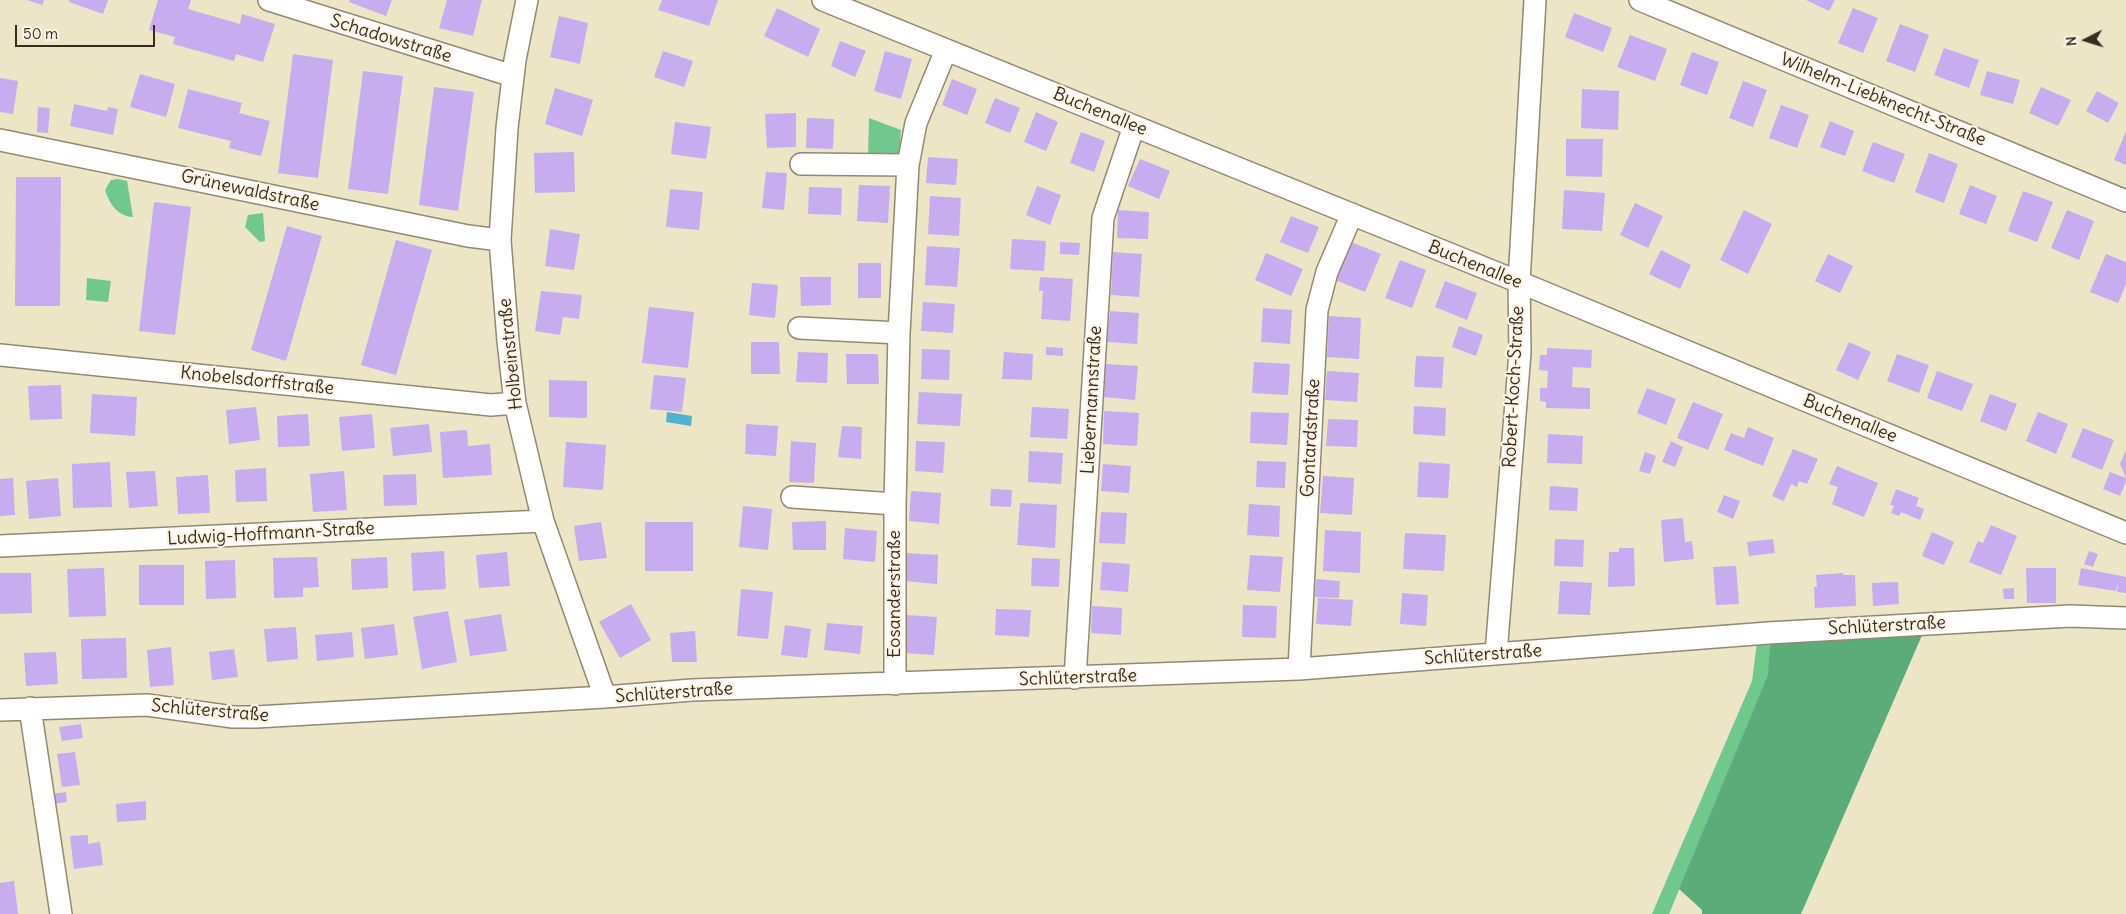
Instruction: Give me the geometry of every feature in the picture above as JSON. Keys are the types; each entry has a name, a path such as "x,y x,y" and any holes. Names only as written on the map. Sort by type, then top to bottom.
{"street":[{"name":"Schadowstraße","path":"269,0 513,76"},
{"name":"Holbeinstraße","path":"527,0 513,76 507,128 500,240 515,403 543,521 605,697"},
{"name":"Buchenallee","path":"823,0 1519,282 2126,533"},
{"name":"Robert-Koch-Straße","path":"1496,654 1520,352 1519,282 1535,0"},
{"name":"Wilhelm-Liebknecht-Straße","path":"1640,0 2126,201"},
{"name":"Eosanderstraße","path":"895,684 895,504 899,333 908,165 916,123 946,50"},
{"name":"Liebermannstraße","path":"1075,678 1103,218 1134,126"},
{"name":"Grünewaldstraße","path":"0,140 468,236 500,240"},
{"path":"800,164 908,165"},
{"name":"Gontardstraße","path":"1300,669 1317,310 1327,272 1352,214"},
{"path":"799,328 899,333"},
{"name":"Knobelsdorffstraße","path":"0,355 491,405 515,403"},
{"name":"Eosanderstraße","path":"792,497 895,504"},
{"name":"Ludwig-Hoffmann-Straße","path":"0,546 543,521"},
{"name":"Schlüterstraße","path":"0,710 147,705 233,716 256,717 605,697 692,690 1300,669 1788,632 2070,616 2126,618"},
{"path":"30,708 61,914"}],"green space":[{"path":"869,118 901,130 899,157 868,155"},
{"path":"111,180 127,181 133,217 119,212 112,204 105,190"},
{"path":"263,213 265,241 260,242 245,227 248,215"},
{"path":"87,278 111,281 108,302 86,300"},
{"path":"1923,633 1801,914 1702,914 1702,910 1679,889 1768,675 1770,643"},
{"path":"1757,642 1770,643 1769,675 1669,914 1652,914 1752,681"}],"water":[{"path":"667,412 692,416 691,426 666,422"}],"building":[{"path":"27,0 44,0 42,5"},
{"path":"69,0 108,0 103,14 69,2"},
{"path":"158,0 191,0 188,9 240,24 242,14 275,24 263,62 236,54 234,61 173,44 175,37 149,30"},
{"path":"350,0 392,0 386,16 349,2"},
{"path":"447,0 482,0 473,36 439,28"},
{"path":"662,0 718,0 709,26 658,10"},
{"path":"1806,0 1835,0 1829,11"},
{"path":"777,8 820,29 808,57 764,36"},
{"path":"1853,8 1878,18 1863,53 1838,43"},
{"path":"1574,13 1612,28 1603,52 1565,37"},
{"path":"559,16 588,23 580,64 550,57"},
{"path":"1900,24 1929,35 1915,72 1886,61"},
{"path":"1630,35 1667,49 1655,81 1617,67"},
{"path":"840,41 866,51 855,77 831,66"},
{"path":"1944,48 1979,60 1969,88 1934,75"},
{"path":"663,51 693,61 684,87 654,77"},
{"path":"885,51 912,59 901,99 874,91"},
{"path":"1692,52 1719,62 1707,95 1680,85"},
{"path":"293,54 333,60 318,178 278,173"},
{"path":"363,71 403,76 388,194 348,189"},
{"path":"1987,71 2020,80 2013,104 1980,95"},
{"path":"140,74 175,84 166,117 130,107"},
{"path":"0,78 18,81 13,114 0,112"},
{"path":"952,79 977,89 967,115 942,105"},
{"path":"1743,81 1767,90 1753,127 1729,118"},
{"path":"434,87 474,92 458,211 419,205"},
{"path":"2041,87 2071,100 2058,126 2029,113"},
{"path":"555,88 593,100 582,136 545,124"},
{"path":"188,89 242,103 239,113 270,121 261,156 229,148 231,141 178,128"},
{"path":"1582,89 1619,91 1618,130 1581,128"},
{"path":"2097,91 2119,103 2108,123 2086,111"},
{"path":"995,98 1020,108 1010,133 985,123"},
{"path":"74,104 107,111 108,107 118,109 113,135 70,126"},
{"path":"1781,105 1809,115 1797,148 1769,138"},
{"path":"38,107 50,108 48,133 37,132"},
{"path":"1036,112 1058,122 1046,151 1024,142"},
{"path":"796,113 796,147 767,148 765,114"},
{"path":"807,118 834,119 833,149 806,148"},
{"path":"1830,121 1854,131 1845,156 1820,147"},
{"path":"675,122 711,127 706,159 671,154"},
{"path":"2126,131 2126,165 2114,160"},
{"path":"1081,132 1105,141 1094,172 1070,163"},
{"path":"1566,139 1603,139 1602,177 1566,176"},
{"path":"1873,142 1905,154 1894,183 1862,171"},
{"path":"574,152 575,192 535,193 534,153"},
{"path":"1929,153 1958,164 1944,203 1915,192"},
{"path":"928,157 958,159 956,185 926,183"},
{"path":"1140,159 1170,171 1159,199 1128,186"},
{"path":"766,172 787,173 784,210 762,208"},
{"path":"16,177 61,177 60,306 15,306"},
{"path":"859,185 890,186 888,223 857,221"},
{"path":"1970,185 1997,196 1986,224 1959,214"},
{"path":"1037,186 1061,195 1050,225 1026,215"},
{"path":"809,187 842,188 841,215 808,214"},
{"path":"670,189 703,192 699,230 666,227"},
{"path":"1564,190 1605,193 1602,231 1562,229"},
{"path":"2023,191 2053,202 2037,242 2008,231"},
{"path":"930,196 961,198 959,236 928,234"},
{"path":"154,202 191,207 175,335 139,331"},
{"path":"1635,203 1663,216 1648,248 1620,235"},
{"path":"1118,210 1149,212 1148,239 1117,238"},
{"path":"1744,210 1772,224 1748,274 1720,260"},
{"path":"2067,210 2094,221 2079,260 2051,248"},
{"path":"1291,216 1319,227 1308,253 1280,242"},
{"path":"287,226 322,236 286,361 251,350"},
{"path":"550,229 580,234 574,270 545,266"},
{"path":"1012,239 1046,241 1044,271 1010,269"},
{"path":"396,240 432,250 396,375 361,365"},
{"path":"1060,242 1080,243 1079,255 1060,254"},
{"path":"1351,242 1381,254 1365,292 1335,280"},
{"path":"927,246 960,248 957,287 925,285"},
{"path":"1661,250 1691,265 1680,289 1649,274"},
{"path":"1113,252 1142,254 1139,297 1111,295"},
{"path":"1266,253 1303,269 1291,296 1255,280"},
{"path":"1828,254 1853,266 1840,293 1815,281"},
{"path":"2106,254 2126,262 2126,284 2118,303 2090,292"},
{"path":"1400,260 1426,270 1412,308 1385,298"},
{"path":"858,263 881,263 881,298 858,298"},
{"path":"800,277 831,277 831,305 801,306"},
{"path":"1040,277 1073,279 1070,321 1041,319 1043,291 1039,291"},
{"path":"1445,281 1477,293 1467,320 1435,307"},
{"path":"752,283 778,285 775,318 749,315"},
{"path":"541,291 582,295 579,319 563,317 560,335 535,331"},
{"path":"923,302 955,304 953,333 921,331"},
{"path":"649,307 694,312 688,368 642,363"},
{"path":"1263,308 1292,310 1290,344 1261,342"},
{"path":"1110,311 1139,313 1137,344 1107,342"},
{"path":"1329,316 1361,318 1359,359 1327,357"},
{"path":"1459,326 1483,335 1476,356 1452,347"},
{"path":"751,342 779,342 780,374 751,374"},
{"path":"1849,342 1871,352 1858,380 1836,370"},
{"path":"1046,347 1063,348 1063,356 1046,355"},
{"path":"1547,348 1592,350 1591,368 1573,367 1572,387 1590,388 1590,409 1546,408 1546,402 1540,401 1540,388 1547,388 1548,371 1539,370 1540,355 1547,355"},
{"path":"922,349 950,350 949,380 921,379"},
{"path":"798,352 828,353 827,383 796,382"},
{"path":"1004,352 1033,354 1032,380 1002,379"},
{"path":"846,354 878,354 879,384 847,384"},
{"path":"1897,354 1929,365 1919,393 1887,381"},
{"path":"1416,356 1444,357 1442,388 1414,387"},
{"path":"1254,362 1290,364 1288,395 1252,393"},
{"path":"1106,364 1138,366 1135,400 1104,397"},
{"path":"1327,371 1359,373 1357,402 1325,400"},
{"path":"1937,371 1973,384 1962,411 1927,398"},
{"path":"654,375 686,378 682,412 650,409"},
{"path":"549,380 587,381 587,418 549,417"},
{"path":"61,385 62,419 30,420 28,386"},
{"path":"1647,388 1676,399 1666,425 1637,413"},
{"path":"919,392 962,394 960,426 917,424"},
{"path":"92,394 137,397 135,436 90,433"},
{"path":"1990,394 2017,404 2006,431 1980,421"},
{"path":"1693,402 1723,414 1708,450 1677,438"},
{"path":"1414,406 1446,408 1445,436 1413,434"},
{"path":"256,407 260,440 229,444 226,410"},
{"path":"1032,407 1069,409 1067,439 1030,437"},
{"path":"1104,411 1139,413 1137,446 1103,444"},
{"path":"1251,412 1289,413 1287,445 1250,443"},
{"path":"2038,412 2068,424 2056,454 2026,441"},
{"path":"308,414 310,446 278,447 277,416"},
{"path":"372,414 375,448 342,451 339,417"},
{"path":"1328,419 1358,420 1357,447 1326,446"},
{"path":"429,424 432,452 393,456 390,428"},
{"path":"746,424 778,426 776,456 745,454"},
{"path":"842,426 862,427 861,459 838,457"},
{"path":"1748,427 1774,438 1763,466 1724,450 1731,433 1744,438"},
{"path":"2083,428 2114,440 2102,470 2071,457"},
{"path":"467,430 468,446 490,444 492,475 443,478 440,432"},
{"path":"1548,434 1583,436 1582,464 1547,463"},
{"path":"791,441 816,443 814,483 789,482"},
{"path":"916,441 945,442 943,473 915,471"},
{"path":"1671,441 1683,447 1675,467 1662,462"},
{"path":"566,442 606,445 603,490 563,487"},
{"path":"1793,449 1818,459 1807,484 1799,481 1797,487 1791,484 1784,501 1772,496"},
{"path":"2126,450 2126,478 2120,464"},
{"path":"1029,451 1063,453 1061,484 1028,482"},
{"path":"1645,452 1656,456 1650,474 1639,471"},
{"path":"1257,461 1286,462 1285,488 1256,487"},
{"path":"110,462 112,507 73,508 72,464"},
{"path":"1419,462 1450,464 1448,498 1417,497"},
{"path":"1103,464 1131,466 1129,493 1101,491"},
{"path":"1837,466 1878,483 1864,517 1832,504 1838,487 1829,484"},
{"path":"266,468 267,501 236,502 235,470"},
{"path":"155,471 158,506 129,508 126,472"},
{"path":"344,471 347,510 313,512 310,474"},
{"path":"2110,472 2126,478 2120,496 2103,489"},
{"path":"416,474 417,505 384,506 383,475"},
{"path":"208,475 210,513 178,514 176,477"},
{"path":"1323,476 1354,478 1352,515 1320,513"},
{"path":"13,478 15,515 0,516 0,479"},
{"path":"58,478 61,516 29,519 26,481"},
{"path":"1550,486 1578,488 1577,511 1549,510"},
{"path":"991,489 1012,490 1011,507 990,506"},
{"path":"1896,489 1919,498 1916,506 1924,509 1920,520 1901,512 1899,516 1891,513 1894,506 1890,505"},
{"path":"911,491 941,493 939,524 909,521"},
{"path":"1724,495 1740,501 1733,519 1717,512"},
{"path":"1020,503 1057,505 1055,548 1017,545"},
{"path":"1249,504 1280,506 1279,537 1247,535"},
{"path":"743,506 772,509 768,550 739,547"},
{"path":"1101,512 1127,513 1125,544 1099,543"},
{"path":"1683,518 1685,542 1692,541 1694,559 1664,562 1661,520"},
{"path":"826,521 826,550 793,550 792,522"},
{"path":"601,522 607,558 579,561 574,526"},
{"path":"645,522 693,522 693,571 645,571"},
{"path":"1991,525 2017,536 2001,575 1969,562 1978,541 1983,543"},
{"path":"845,528 877,531 875,562 843,559"},
{"path":"1325,530 1361,532 1360,573 1323,571"},
{"path":"1932,532 1954,542 1944,565 1922,556"},
{"path":"1405,533 1446,535 1444,571 1403,569"},
{"path":"1555,539 1584,540 1583,567 1554,566"},
{"path":"1773,539 1775,553 1749,556 1747,542"},
{"path":"1619,548 1634,548 1635,586 1608,587 1609,552 1619,552"},
{"path":"444,551 446,589 413,591 411,553"},
{"path":"2089,551 2098,554 2093,567 2084,564"},
{"path":"507,552 510,586 479,588 476,555"},
{"path":"907,553 938,555 937,584 905,581"},
{"path":"1250,555 1283,557 1280,592 1247,590"},
{"path":"317,557 319,587 303,588 303,597 274,598 273,558"},
{"path":"387,557 388,588 352,590 351,559"},
{"path":"1032,558 1060,559 1059,587 1031,586"},
{"path":"235,560 236,598 206,599 205,561"},
{"path":"1102,562 1130,564 1128,592 1100,590"},
{"path":"139,565 184,565 184,605 139,605"},
{"path":"1736,566 1739,604 1716,605 1713,567"},
{"path":"104,568 106,616 69,617 67,569"},
{"path":"2026,568 2056,568 2056,603 2027,603"},
{"path":"2081,568 2126,577 2126,593 2117,592 2118,580 2116,591 2078,585"},
{"path":"0,573 31,573 32,613 0,614"},
{"path":"1843,573 1843,575 1855,575 1856,606 1815,608 1814,587 1817,587 1816,575"},
{"path":"1316,579 1340,581 1339,598 1315,597"},
{"path":"1560,581 1592,583 1590,615 1558,614"},
{"path":"1898,582 1899,604 1873,606 1872,583"},
{"path":"2014,588 2014,599 2004,599 2003,589"},
{"path":"741,589 773,592 768,639 737,636"},
{"path":"1402,593 1428,595 1426,626 1400,624"},
{"path":"1318,598 1353,600 1351,626 1316,624"},
{"path":"631,604 651,640 620,658 599,622"},
{"path":"1243,605 1277,606 1276,638 1242,637"},
{"path":"1092,606 1122,608 1121,635 1091,633"},
{"path":"996,609 1031,610 1029,637 995,635"},
{"path":"448,611 457,662 422,669 413,617"},
{"path":"501,614 507,651 470,656 464,620"},
{"path":"906,615 937,617 934,655 904,653"},
{"path":"827,623 863,626 860,654 824,650"},
{"path":"394,624 398,655 365,659 361,628"},
{"path":"785,625 811,629 807,658 781,655"},
{"path":"296,627 298,659 267,662 264,629"},
{"path":"695,631 697,662 672,662 670,633"},
{"path":"352,632 354,657 317,661 315,635"},
{"path":"126,638 127,678 82,679 81,639"},
{"path":"171,647 174,685 150,687 147,650"},
{"path":"234,649 238,677 212,680 209,652"},
{"path":"56,652 58,684 26,686 24,653"},
{"path":"81,724 83,738 62,741 59,727"},
{"path":"75,752 80,785 62,787 57,754"},
{"path":"66,792 67,802 53,804 52,794"},
{"path":"146,801 146,820 117,822 116,804"},
{"path":"88,835 88,844 100,842 103,865 74,869 70,836"},
{"path":"14,881 18,914 0,914 0,883"}]}
